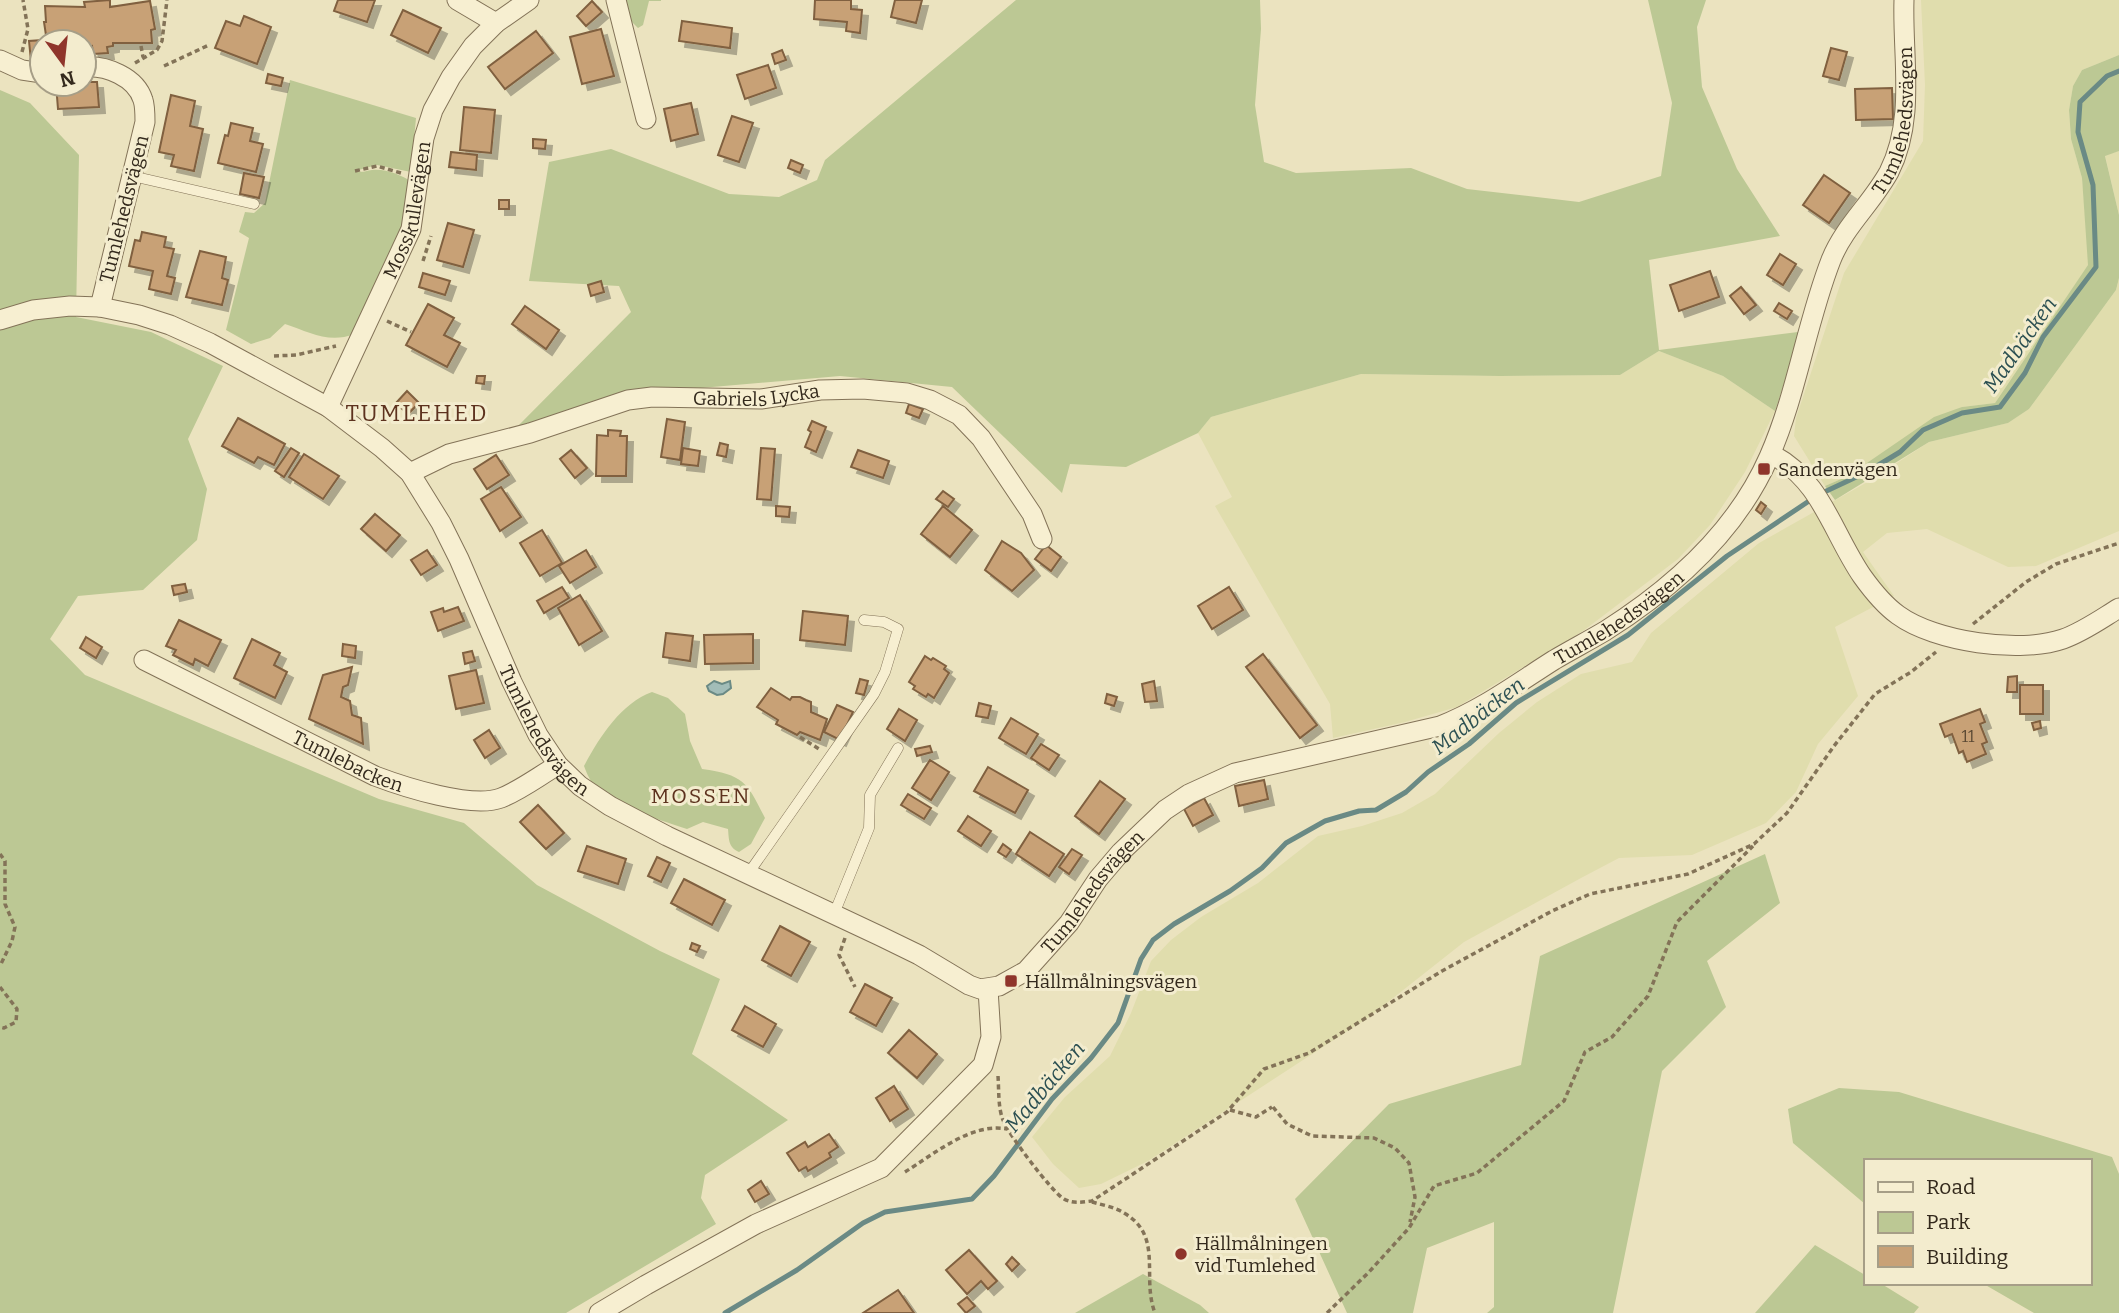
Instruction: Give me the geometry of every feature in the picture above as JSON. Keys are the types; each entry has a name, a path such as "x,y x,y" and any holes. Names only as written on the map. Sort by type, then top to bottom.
{"street":[{"path":"457,0 496,23"},
{"name":"Mosskullevägen","path":"328,407 411,229 424,138 433,110 473,46 496,23 529,0"},
{"path":"616,0 646,119"},
{"name":"Tumlehedsvägen","path":"0,320 33,310 70,306 100,307 139,315 210,343 328,407 410,473 441,523 459,559 538,735 558,765 580,786 610,806 667,836 919,955 969,985 988,989 1011,981 1039,958 1069,923 1098,879 1121,852 1165,810 1189,794 1236,773 1440,726 1471,714 1636,611 1677,579 1726,528 1771,454 1798,374 1831,259 1889,172 1899,147 1907,95 1904,0"},
{"path":"7,63 28,69"},
{"path":"98,68 129,81"},
{"name":"Tumlehedsvägen","path":"100,307 145,122 144,101 129,81"},
{"name":"Gabriels Lycka","path":"410,473 449,454 530,433 628,400 652,397 761,399 841,390 907,393 930,400 959,415 981,438 1032,514 1042,539"},
{"path":"1771,454 1795,469 1814,492 1861,575 1882,600 1899,616 1916,625 1955,638 2010,645 2041,644 2079,632 2119,608"},
{"name":"Tumlebacken","path":"144,660 375,776 410,789 473,800 500,798 558,765"},
{"path":"599,1313 756,1224 881,1168 983,1065 991,1037 988,989"}],"lane":[{"path":"132,176 254,204"},
{"path":"748,874 874,694 885,672 898,629 884,622 864,620"},
{"path":"834,914 869,828 870,795 898,748"}],"path":[{"path":"7,63 27,38 23,0"},
{"path":"129,81 131,67 157,50 162,41 167,0"},
{"path":"164,66 209,45"},
{"path":"141,46 143,58"},
{"path":"355,171 377,166 419,178"},
{"path":"423,261 431,236"},
{"path":"373,315 411,332"},
{"path":"270,356 296,355 361,340"},
{"path":"1326,1313 1369,1272 1409,1228 1434,1186 1477,1173 1564,1101 1585,1052 1612,1037 1647,996 1677,922 1787,813 1875,694 1911,672 2026,582 2056,564 2119,543"},
{"path":"800,737 822,751"},
{"path":"1091,1201 1230,1110 1264,1069 1309,1053 1442,971 1552,911 1590,894 1688,874 1754,844"},
{"path":"0,854 5,861 5,904 15,927 12,941 0,967"},
{"path":"853,923 839,948 839,955 855,986"},
{"path":"0,986 17,1009 16,1022 4,1028 0,1027"},
{"path":"998,1074 1002,1118 1007,1129 1051,1187 1062,1198 1074,1202 1091,1201 1123,1212 1142,1226 1149,1244 1151,1301 1155,1313"},
{"path":"1230,1110 1256,1117 1273,1107 1287,1124 1312,1136 1374,1138 1395,1148 1409,1163 1415,1197 1409,1228"},
{"path":"881,1168 889,1176 905,1173 970,1134 993,1126 1007,1129"}],"shaded area":[{"path":"1921,0 2119,0 2119,55 2082,70 2073,86 2069,110 2071,139 2082,178 2089,264 1995,403 1962,407 1848,476 1825,486 1794,436 1796,418 1844,273 1923,141 1925,85"},
{"path":"2119,151 2119,215 2105,155"},
{"path":"2119,278 2119,531 2036,566 2008,567 1927,529 1887,533 1863,552 1894,596 1835,627 1858,696 1818,744 1796,792 1766,823 1692,855 1619,858 1581,878 1464,942 1369,1017 1148,1161 1101,1184 1079,1188 1053,1164 1032,1137 1065,1097 1110,1056 1131,1013 1151,961 1171,940 1201,917 1258,883 1318,836 1402,813 1435,794 1499,733 1537,702 1581,674 1632,662 1651,633 1759,543 1871,480 1929,442 2008,423 2029,409 2116,290"},
{"path":"1659,351 1723,376 1775,411 1745,472 1710,525 1678,559 1583,631 1457,707 1333,738 1330,704 1215,506 1232,497 1198,433 1211,417 1361,374 1620,375"}],"green space":[{"path":"624,0 661,1 649,1 643,25 638,28 627,17"},
{"path":"1016,0 1260,0 1261,29 1255,105 1264,162 1296,173 1411,168 1467,189 1579,202 1661,176 1672,103 1648,0 1706,0 1697,27 1702,87 1737,169 1780,236 1649,260 1659,350 1798,332 1775,411 1723,376 1659,351 1620,375 1361,374 1211,417 1198,433 1126,467 1070,464 1062,493 952,387 840,376 632,394 517,427 631,312 619,286 529,281 549,162 611,149 729,194 779,197 817,180 825,160"},
{"path":"2119,55 2119,151 2105,156 2119,215 2119,278 2116,290 2029,409 2008,423 1929,442 1835,500 1825,486 1848,476 1934,417 1962,407 1995,403 2088,265 2082,178 2071,139 2069,110 2073,86 2082,70"},
{"path":"290,80 416,118 411,172 377,165 355,171 387,171 412,182 400,235 354,334 328,337 285,324 270,338 251,344 226,330 249,238 239,232 245,212 254,213 265,203"},
{"path":"0,90 30,103 79,155 76,317 151,332 223,366 188,439 207,489 197,540 143,590 78,596 50,639 85,675 379,799 464,823 537,885 660,951 720,979 692,1054 788,1120 705,1175 701,1198 716,1224 566,1313 0,1313"},
{"path":"652,692 668,698 685,714 690,741 702,769 736,778 748,788 759,806 765,818 751,844 739,852 731,845 728,829 703,822 687,829 641,813 607,798 589,778 584,766 604,733 630,704"},
{"path":"1765,854 1780,903 1707,961 1726,1007 1662,1071 1613,1313 1487,1313 1494,1307 1494,1222 1427,1248 1413,1313 1347,1313 1295,1199 1389,1104 1521,1065 1540,956"},
{"path":"1839,1088 1899,1092 2112,1157 2119,1174 2119,1313 2034,1313 1985,1285 2091,1285 2091,1159 1864,1159 1864,1203 1793,1143 1788,1109"},
{"path":"1815,1245 1864,1274 1864,1285 1883,1285 1919,1307 1914,1313 1755,1313"},
{"path":"1143,1274 1200,1305 1209,1313 1075,1313"}],"water":[{"path":"714,681 722,684 730,681 731,688 717,695 709,691 707,686"}],"building":[{"path":"110,0 110,7 150,1 155,29 151,30 152,43 113,43 113,46 107,47 108,53 98,54 98,28 45,28 45,6 85,7 84,2"},
{"path":"338,0 375,0 367,22 334,11"},
{"path":"815,0 851,0 851,9 862,10 860,33 846,31 847,22 814,19"},
{"path":"895,0 922,0 916,23 891,17"},
{"path":"592,1 602,12 586,26 577,16"},
{"path":"403,10 441,28 428,53 391,35"},
{"path":"244,16 271,27 257,64 215,48 226,21 240,26"},
{"path":"682,21 732,28 730,48 679,41"},
{"path":"601,29 614,76 582,84 570,37"},
{"path":"536,31 553,53 505,89 488,67"},
{"path":"1831,48 1847,52 1839,80 1823,76"},
{"path":"782,50 786,60 775,64 772,54"},
{"path":"768,65 776,88 745,99 737,75"},
{"path":"268,74 283,78 281,86 266,83"},
{"path":"1892,88 1893,119 1856,120 1855,89"},
{"path":"98,94 99,107 58,109 57,98 98,98"},
{"path":"171,95 195,101 190,126 203,129 194,171 171,166 174,155 159,152"},
{"path":"691,103 698,134 671,141 664,109"},
{"path":"464,107 495,110 491,153 460,150"},
{"path":"732,116 753,123 739,162 718,155"},
{"path":"231,123 253,128 250,141 263,144 256,172 218,163"},
{"path":"533,139 546,140 545,149 533,148"},
{"path":"451,152 477,155 476,170 449,167"},
{"path":"791,160 803,165 800,173 788,168"},
{"path":"244,173 264,177 259,198 240,194"},
{"path":"1824,175 1850,193 1829,223 1803,205"},
{"path":"499,200 509,200 509,209 499,209"},
{"path":"448,223 474,230 463,267 437,260"},
{"path":"142,232 166,237 164,247 174,249 167,276 175,278 171,294 149,289 153,271 129,266 135,240 140,241"},
{"path":"200,251 226,257 222,278 228,280 222,305 186,297"},
{"path":"1780,254 1796,264 1783,285 1767,275"},
{"path":"1710,271 1719,297 1679,311 1670,285"},
{"path":"423,273 450,281 445,295 419,287"},
{"path":"601,281 604,292 591,296 588,285"},
{"path":"1741,287 1756,305 1744,314 1730,296"},
{"path":"1779,303 1792,311 1787,319 1774,311"},
{"path":"428,304 454,318 444,335 460,343 447,367 406,345"},
{"path":"525,306 559,330 546,349 512,324"},
{"path":"477,376 485,376 484,384 476,383"},
{"path":"407,391 419,403 408,414 396,403"},
{"path":"909,404 923,409 919,418 906,413"},
{"path":"238,418 285,444 274,465 258,457 254,463 222,446"},
{"path":"667,419 685,422 680,460 661,457"},
{"path":"812,421 826,427 816,452 805,447"},
{"path":"608,430 621,431 620,436 627,436 626,476 596,476 597,435 608,436"},
{"path":"720,443 728,445 726,457 717,455"},
{"path":"291,448 299,453 284,477 275,471"},
{"path":"683,448 700,451 698,466 681,464"},
{"path":"761,448 775,449 771,500 757,499"},
{"path":"571,450 587,468 575,478 560,459"},
{"path":"858,450 889,461 883,478 851,467"},
{"path":"304,454 339,476 323,499 289,477"},
{"path":"496,455 509,475 487,489 474,469"},
{"path":"501,487 521,517 500,531 481,499"},
{"path":"943,491 954,499 948,507 936,499"},
{"path":"1761,502 1766,506 1761,514 1756,510"},
{"path":"776,506 790,507 789,517 776,516"},
{"path":"943,506 972,530 950,557 921,534"},
{"path":"375,514 400,535 386,551 361,529"},
{"path":"542,530 562,563 540,576 520,543"},
{"path":"1002,541 1021,553 1034,570 1012,591 985,570"},
{"path":"1046,545 1061,557 1051,571 1035,559"},
{"path":"427,550 437,565 421,575 411,560"},
{"path":"586,550 596,567 570,583 559,566"},
{"path":"185,584 187,592 174,595 172,586"},
{"path":"562,587 569,598 544,613 537,601"},
{"path":"1229,587 1243,610 1212,629 1198,606"},
{"path":"580,595 602,631 579,645 558,608"},
{"path":"458,607 464,621 438,631 431,612 443,608 444,612"},
{"path":"803,611 848,616 845,645 800,640"},
{"path":"179,620 221,640 208,666 195,659 193,665 173,655 176,650 166,646"},
{"path":"666,633 693,636 690,661 663,657"},
{"path":"753,634 753,663 705,664 704,635"},
{"path":"86,637 102,647 96,658 80,648"},
{"path":"252,639 280,653 274,665 287,672 275,698 234,678"},
{"path":"343,644 356,646 355,658 342,656"},
{"path":"472,651 475,661 465,664 463,653"},
{"path":"1263,654 1317,725 1300,738 1246,667"},
{"path":"925,656 946,666 944,669 949,673 934,698 928,694 926,697 913,689 915,686 909,682"},
{"path":"352,667 348,685 343,687 341,697 350,701 352,715 361,718 363,744 309,719 323,675"},
{"path":"476,670 484,703 456,709 449,676"},
{"path":"2017,676 2017,692 2007,692 2008,677"},
{"path":"860,679 868,681 864,695 856,693"},
{"path":"1154,681 1157,701 1145,702 1142,684"},
{"path":"2020,685 2043,685 2043,714 2020,714"},
{"path":"771,688 790,700 792,697 800,697 811,702 811,712 827,719 820,740 800,732 797,735 776,724 778,720 757,707"},
{"path":"1107,694 1117,697 1114,706 1105,703"},
{"path":"979,703 991,706 988,718 976,716"},
{"path":"837,705 853,712 840,740 824,732"},
{"path":"899,709 917,720 905,741 887,729"},
{"path":"1980,709 1985,722 1980,724 1987,742 1982,744 1986,754 1967,762 1963,751 1959,753 1952,734 1945,737 1940,724"},
{"path":"1011,718 1038,734 1026,754 999,738"},
{"path":"2040,721 2041,728 2034,730 2032,723"},
{"path":"489,730 500,748 485,758 474,740"},
{"path":"1041,744 1059,755 1049,770 1031,758"},
{"path":"930,746 932,752 917,756 915,749"},
{"path":"930,760 949,772 931,800 912,788"},
{"path":"988,767 1028,790 1015,813 974,791"},
{"path":"1264,780 1268,799 1239,806 1235,786"},
{"path":"1100,781 1125,799 1099,834 1075,816"},
{"path":"908,794 931,808 924,819 901,805"},
{"path":"1204,798 1213,815 1193,826 1184,809"},
{"path":"538,805 564,833 546,849 520,822"},
{"path":"968,816 991,831 981,846 958,831"},
{"path":"1030,832 1064,854 1049,876 1016,854"},
{"path":"1003,844 1011,850 1006,857 998,852"},
{"path":"587,846 626,859 618,884 578,871"},
{"path":"1072,849 1082,855 1069,874 1059,867"},
{"path":"657,857 670,863 661,882 648,876"},
{"path":"684,879 725,900 712,925 671,903"},
{"path":"780,926 810,942 791,976 762,960"},
{"path":"692,943 700,946 697,952 690,949"},
{"path":"865,984 892,998 876,1026 850,1012"},
{"path":"745,1006 776,1024 763,1047 732,1030"},
{"path":"909,1030 937,1054 917,1078 888,1053"},
{"path":"894,1086 908,1109 890,1121 876,1098"},
{"path":"829,1134 838,1147 829,1153 831,1157 808,1171 806,1167 799,1171 787,1153 805,1142 808,1147"},
{"path":"761,1181 769,1194 755,1202 748,1190"},
{"path":"969,1250 997,1281 988,1289 981,1281 967,1294 946,1270"},
{"path":"1012,1257 1019,1264 1012,1271 1006,1264"},
{"path":"898,1290 914,1313 863,1313"},
{"path":"967,1297 975,1306 966,1313 958,1304"}],"waterway":[{"name":"Madbäcken","path":"1820,494 1867,472 1900,452 1923,430 1962,413 2000,407 2025,373 2043,337 2096,267 2093,185 2078,132 2080,102 2107,76 2119,71"},
{"name":"Madbäcken","path":"725,1313 797,1270 863,1223 885,1212 972,1199 994,1176 1052,1099 1091,1058 1118,1023 1141,959 1153,940 1262,868 1286,843 1325,821 1359,811 1376,810 1406,792 1428,772 1469,744 1516,703 1628,635 1727,556 1812,499"}],"place":[{"name":"Sandenvägen","path":"1764,469"},
{"name":"Hällmålningsvägen","path":"1011,981"},
{"name":"Hällmålningen vid Tumlehed","path":"1181,1254"}],"district":[{"name":"TUMLEHED","path":"417,413"},
{"name":"MOSSEN","path":"701,796"}]}
